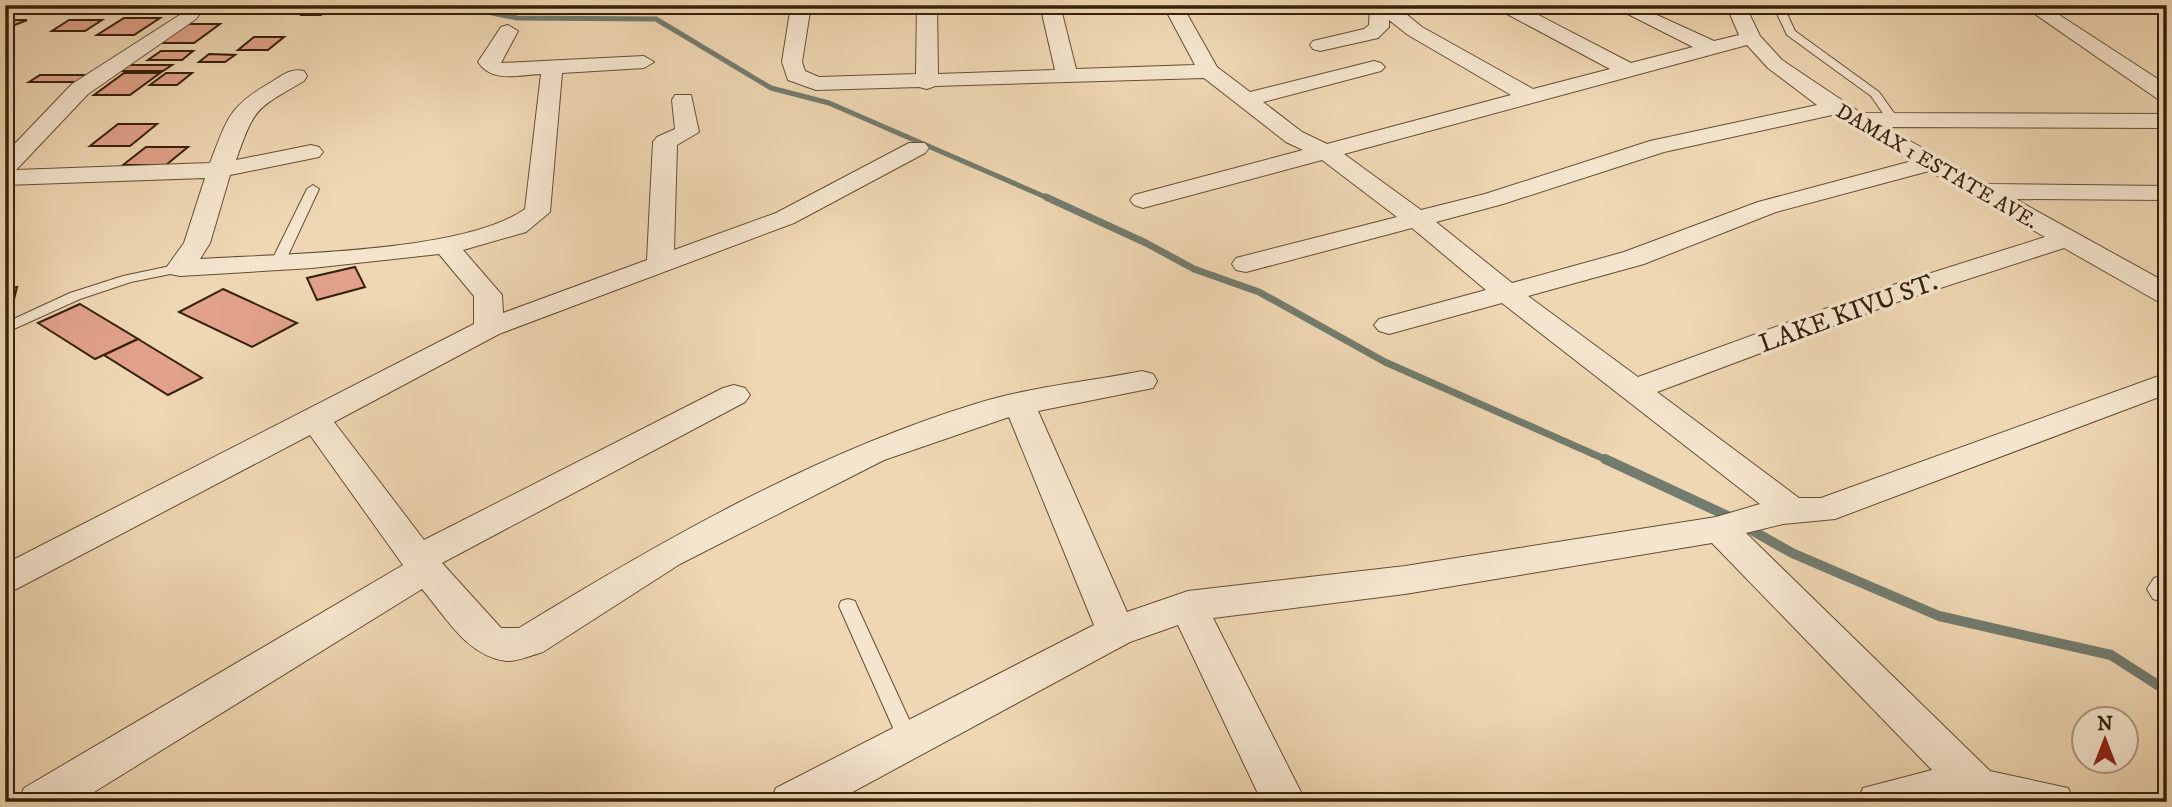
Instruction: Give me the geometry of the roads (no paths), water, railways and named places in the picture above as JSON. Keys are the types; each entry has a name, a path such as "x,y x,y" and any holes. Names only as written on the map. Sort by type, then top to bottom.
{"street":[{"path":"801,5 792,62 796,75 801,79 829,86 1209,71"},
{"path":"927,5 927,83"},
{"path":"1050,5 1067,77"},
{"path":"1172,5 1209,71 1294,137 1328,153 1416,219 1633,390 1750,519 1978,788"},
{"path":"1320,45 1371,34 1379,27 1382,5 1415,30 1532,98"},
{"path":"1619,5 1712,48"},
{"name":"DAMAX 1 ESTATE AVE.","path":"1735,5 1751,38 1775,64 1835,108 2166,295"},
{"path":"2031,5 2167,95"},
{"path":"2139,5 2167,6"},
{"path":"1514,10 1630,71"},
{"path":"5,169 80,89 189,15"},
{"path":"508,31 488,62 495,70 644,62"},
{"path":"1143,200 1328,153 1751,38"},
{"path":"1247,100 1374,67"},
{"path":"180,268 446,246 516,229 536,215 552,68"},
{"path":"180,268 197,243 239,119 251,103 296,75"},
{"path":"660,265 665,142 687,132 683,100"},
{"path":"1246,264 1494,199 1658,146 1835,108"},
{"path":"1858,120 2167,121"},
{"path":"5,580 489,328 785,218 917,148"},
{"path":"5,178 220,170 312,152"},
{"path":"1389,325 1633,258 1767,207 1932,163"},
{"path":"1981,191 2167,192"},
{"name":"LAKE KIVU ST.","path":"1633,390 1884,297 2065,239"},
{"path":"446,246 488,295 489,328"},
{"path":"314,418 424,563 488,640 508,646 529,641 667,555 872,452 986,411 1142,381"},
{"path":"792,802 1116,631 1188,606 1405,580 1750,519 1823,510 2167,383"},
{"path":"40,802 424,563 734,396"},
{"path":"1020,405 1116,631"},
{"path":"1188,606 1283,802"},
{"path":"1879,802 1930,789 1978,788 2052,802"}],"lane":[{"path":"1778,5 1791,33 1875,94 1893,120"},
{"path":"278,262 313,189"},
{"path":"5,329 75,296 128,279 180,268"},
{"path":"848,606 908,739"}],"waterway":[{"path":"5,12 167,5"},
{"path":"453,5 517,18 656,19 771,88 829,103 1050,199"},
{"path":"1046,197 1146,243 1194,269 1259,292 1385,362 1609,461"},
{"path":"1605,459 1732,518"},
{"path":"1746,527 1792,553 1939,616 2111,655 2167,691"}]}
